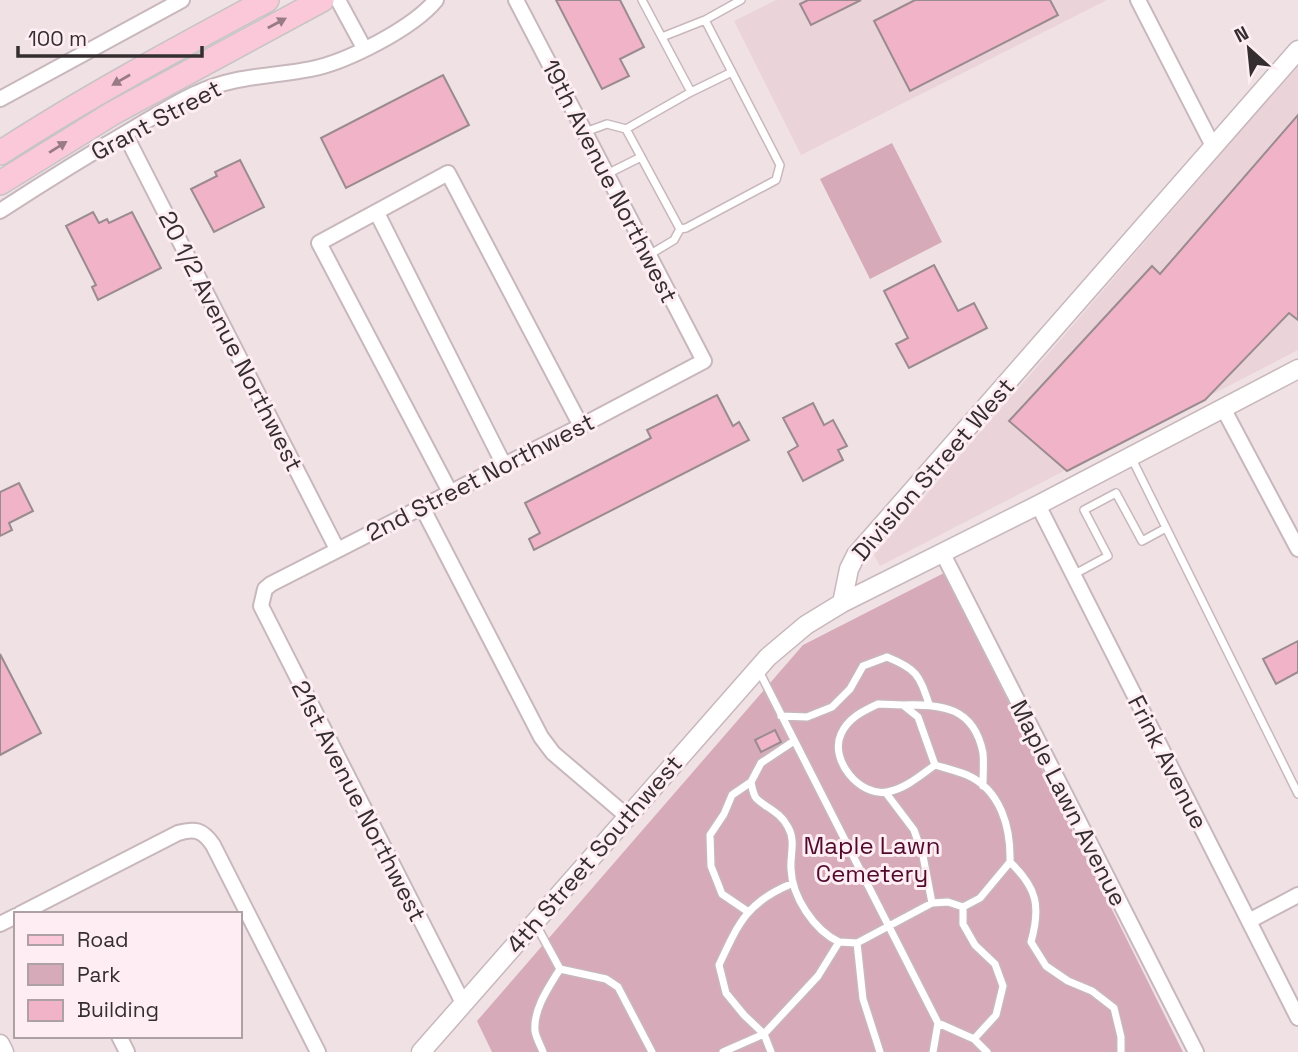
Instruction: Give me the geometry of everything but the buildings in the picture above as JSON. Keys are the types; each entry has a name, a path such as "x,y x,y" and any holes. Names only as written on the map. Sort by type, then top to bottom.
{"main road":[{"path":"0,153 47,122 148,64 267,0"},
{"path":"0,183 113,113 322,0"}],"street":[{"path":"0,99 182,0"},
{"path":"338,0 364,48"},
{"name":"Grant Street","path":"0,211 196,93 254,75 311,69 339,61 406,25 436,0"},
{"name":"19th Avenue Northwest","path":"516,0 704,361"},
{"path":"1139,0 1213,146"},
{"name":"Division Street West","path":"842,603 849,569 856,555 1298,50"},
{"name":"20 1/2 Avenue Northwest","path":"125,134 337,549"},
{"path":"450,492 319,243 448,173 581,426"},
{"path":"377,213 504,465"},
{"name":"2nd Street Northwest","path":"261,597 271,584 704,361"},
{"name":"Division Street West","path":"842,603 943,554 1298,369"},
{"path":"1223,408 1298,549"},
{"name":"Frink Avenue","path":"1038,505 1298,1018"},
{"path":"422,507 541,737 553,753 628,817"},
{"name":"Maple Lawn Avenue","path":"943,554 1196,1052"},
{"name":"21st Avenue Northwest","path":"261,597 264,615 463,1003"},
{"name":"4th Street Southwest","path":"421,1052 763,663 806,625 842,603"},
{"path":"24,912 178,833 190,829 201,831 213,845 318,1052"},
{"path":"1249,921 1298,895"},
{"path":"48,900 55,912"},
{"path":"0,1044 4,1052"}],"lane":[{"path":"642,0 691,92"},
{"path":"662,37 705,20 741,0"},
{"path":"680,229 776,180 780,165 705,20"},
{"path":"585,132 607,124 626,129 732,72"},
{"path":"626,129 680,229"},
{"path":"607,175 641,158"},
{"path":"649,256 674,240 680,229"},
{"path":"1131,456 1297,790"},
{"path":"1073,575 1108,556 1084,510 1116,493 1142,541 1166,528"},
{"path":"782,716 807,718 832,707 850,688 863,666 887,657 908,665 921,681 929,704"},
{"path":"763,663 794,741 938,1023 933,1052"},
{"path":"935,765 910,783 886,793 862,787 848,771 838,753 841,734 858,713 878,704 929,704 953,709 972,725 983,753 983,786"},
{"path":"903,705 918,718 935,765"},
{"path":"747,911 722,894 711,866 710,835 724,814 732,795 751,782 761,763 794,741"},
{"path":"751,782 756,797 773,809 788,827 794,845 791,884 811,918 825,936 839,943 857,943 932,903 948,902 963,906 979,898 1010,862 1011,841 1004,816 993,794 968,775 935,765"},
{"path":"886,793 914,830 923,856 932,903"},
{"path":"1010,862 1025,877 1036,898 1037,921 1031,942 1046,966 1068,981 1092,991 1115,1008 1121,1052"},
{"path":"771,1052 764,1034 726,993 719,965 747,911 771,892 791,884"},
{"path":"963,906 963,924 975,945 995,964 1003,986 996,1015 974,1039"},
{"path":"534,923 561,969 606,979 618,986 652,1052"},
{"path":"723,1052 764,1034 818,976 839,943"},
{"path":"857,943 863,999 880,1052"},
{"path":"543,1052 535,1032 537,1013 547,989 561,969"},
{"path":"938,1023 974,1039 987,1052"}],"shaded area":[{"path":"776,0 1107,0 801,155 734,21"},
{"path":"1298,65 1298,350 880,566 874,555"}],"green space":[{"path":"892,143 942,242 870,279 820,179"},
{"name":"Maple Lawn Cemetery","path":"944,573 1183,1052 492,1052 477,1021 803,645"}]}
